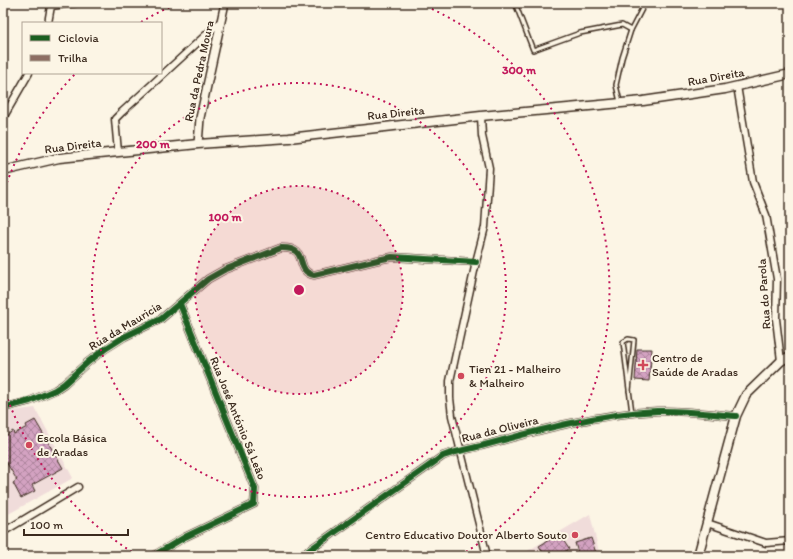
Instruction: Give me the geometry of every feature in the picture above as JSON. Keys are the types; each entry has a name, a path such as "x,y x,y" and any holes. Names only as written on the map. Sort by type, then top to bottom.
{"main road":[{"name":"Rua Direita","path":"3,171 59,158 198,144 289,138 481,116 650,100 737,86 790,74"},
{"path":"698,556 736,416 746,395 782,361 790,356"}],"street":[{"path":"48,22 51,6 75,3"},
{"name":"Rua da Pedra Moura","path":"198,144 200,118 225,3"},
{"path":"118,152 115,119 220,22"},
{"path":"3,118 28,74"},
{"name":"Rua do Parola","path":"737,86 753,182 766,215 777,279 776,319 782,361"},
{"path":"481,116 482,136 489,168 485,227 450,381 450,398 452,416 487,556"},
{"name":"Rua da Mauricia","path":"3,408 30,401 55,390 105,349 124,337 160,319 180,304 208,279 224,270 282,248 291,248 296,250 300,256 305,271 308,274 314,275 392,258 476,262"},
{"name":"Rua José António Sá Leão","path":"155,556 185,537 254,504 255,489 180,304"},
{"name":"Rua da Oliveira","path":"301,556 443,456 461,450 574,422 632,413 658,411 736,416"},
{"path":"3,532 78,487"},
{"path":"707,523 766,543 790,541"},
{"path":"3,552 5,556"}],"lane":[{"path":"515,3 533,50 580,33 622,25 631,30"},
{"path":"621,103 616,85 622,58 631,30 644,3"},
{"path":"629,391 634,340 628,339 623,342 629,391 632,413"}],"shaded area":[{"name":"Escola Básica de Aradas","path":"35,408 73,478 3,517 3,412"},
{"name":"Centro Educativo Doutor Alberto Souto","path":"590,514 600,556 519,556"}],"building":[{"name":"Centro de Saúde de Aradas","path":"637,349 652,349 649,381 635,380"},
{"path":"35,420 63,468 32,485 35,491 21,498 13,483 17,480 3,457 3,437 13,431 14,434 27,427 26,425"},
{"path":"559,534 569,549 557,556 545,556 539,546"},
{"path":"591,538 597,556 579,556 575,543"}],"cycle path":[{"path":"3,408 30,401 55,390 105,349 124,337 161,319 208,279 224,270 281,248 296,251 304,269 308,273 314,275 392,257 476,262"},
{"path":"155,556 185,537 254,504 255,489 180,304"},
{"path":"301,556 443,456 448,454 546,429 612,415 667,411 736,416"}],"place":[{"name":"Centro de Saúde de Aradas","path":"643,365"},
{"name":"Tien 21 - Malheiro & Malheiro","path":"461,376"},
{"name":"Escola Básica de Aradas","path":"29,445"},
{"name":"Centro Educativo Doutor Alberto Souto","path":"575,535"}]}
